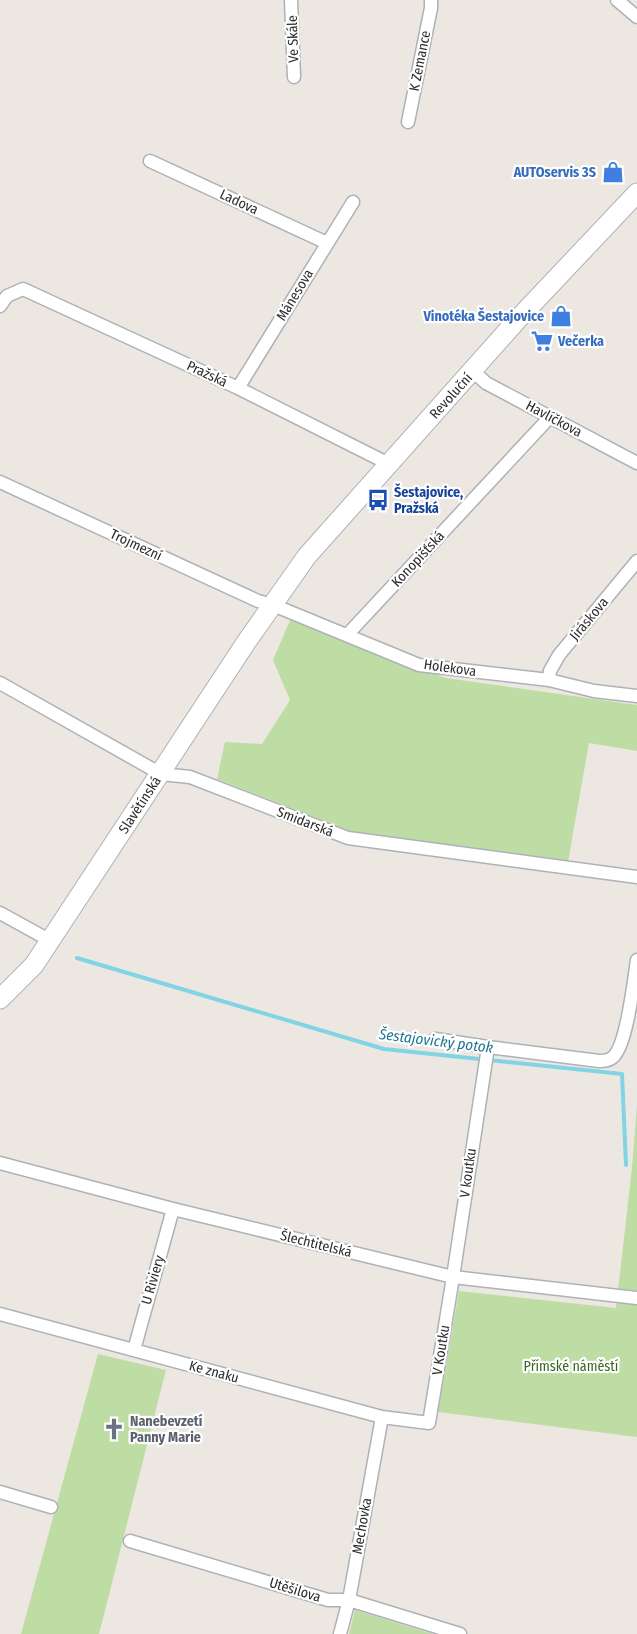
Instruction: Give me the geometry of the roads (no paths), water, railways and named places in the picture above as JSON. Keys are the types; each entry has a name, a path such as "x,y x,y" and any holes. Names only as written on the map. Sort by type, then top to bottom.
{"street":[{"name":"Ve Skále","path":"291,0 294,78"},
{"name":"K Zemance","path":"408,122 431,0"},
{"path":"617,0 637,17"},
{"name":"Ladova","path":"150,161 327,243"},
{"name":"Revoluční","path":"273,605 307,556 473,372 518,319 637,193"},
{"name":"Mánesova","path":"238,388 353,202"},
{"name":"Pražská","path":"0,306 7,296 23,289 238,388 389,464"},
{"name":"Havlíčkova","path":"473,372 486,383 637,463"},
{"name":"Konopišťská","path":"347,635 550,417"},
{"name":"Trojmezní","path":"0,482 258,601 273,605"},
{"name":"Jiráskova","path":"549,680 550,671 559,655 637,562"},
{"name":"Holekova","path":"273,605 420,665 549,680 594,691 637,696"},
{"name":"Slavětínská","path":"0,999 34,965 51,941 247,641 273,605"},
{"name":"Smidarská","path":"0,683 161,774 190,777 348,838 637,876"},
{"path":"0,913 51,941"},
{"path":"435,1039 487,1051 602,1061 609,1060 614,1057 621,1044 625,1030 637,960"},
{"name":"V koutku","path":"453,1277 487,1051"},
{"name":"Šlechtitelská","path":"0,1163 173,1209 453,1277 637,1298"},
{"name":"U Riviery","path":"134,1350 173,1209"},
{"name":"V Koutku","path":"429,1423 453,1277"},
{"name":"Ke znaku","path":"0,1314 382,1417 429,1423"},
{"name":"Mechovka","path":"340,1634 349,1600 382,1417"},
{"path":"0,1492 51,1508"},
{"name":"Utěšilova","path":"130,1540 328,1600 349,1600 460,1634"}],"waterway":[{"name":"Šestajovický potok","path":"77,958 384,1049 622,1074 626,1165"}],"place":[{"name":"AUTOservis 3S","path":"613,172"},
{"name":"Vinotéka Šestajovice","path":"561,316"},
{"name":"Večerka","path":"542,341"},
{"name":"Šestajovice, Pražská","path":"378,500"},
{"name":"Nanebevzetí Panny Marie","path":"114,1429"}],"park label":[{"name":"Přímské náměstí","path":"571,1366"}]}
